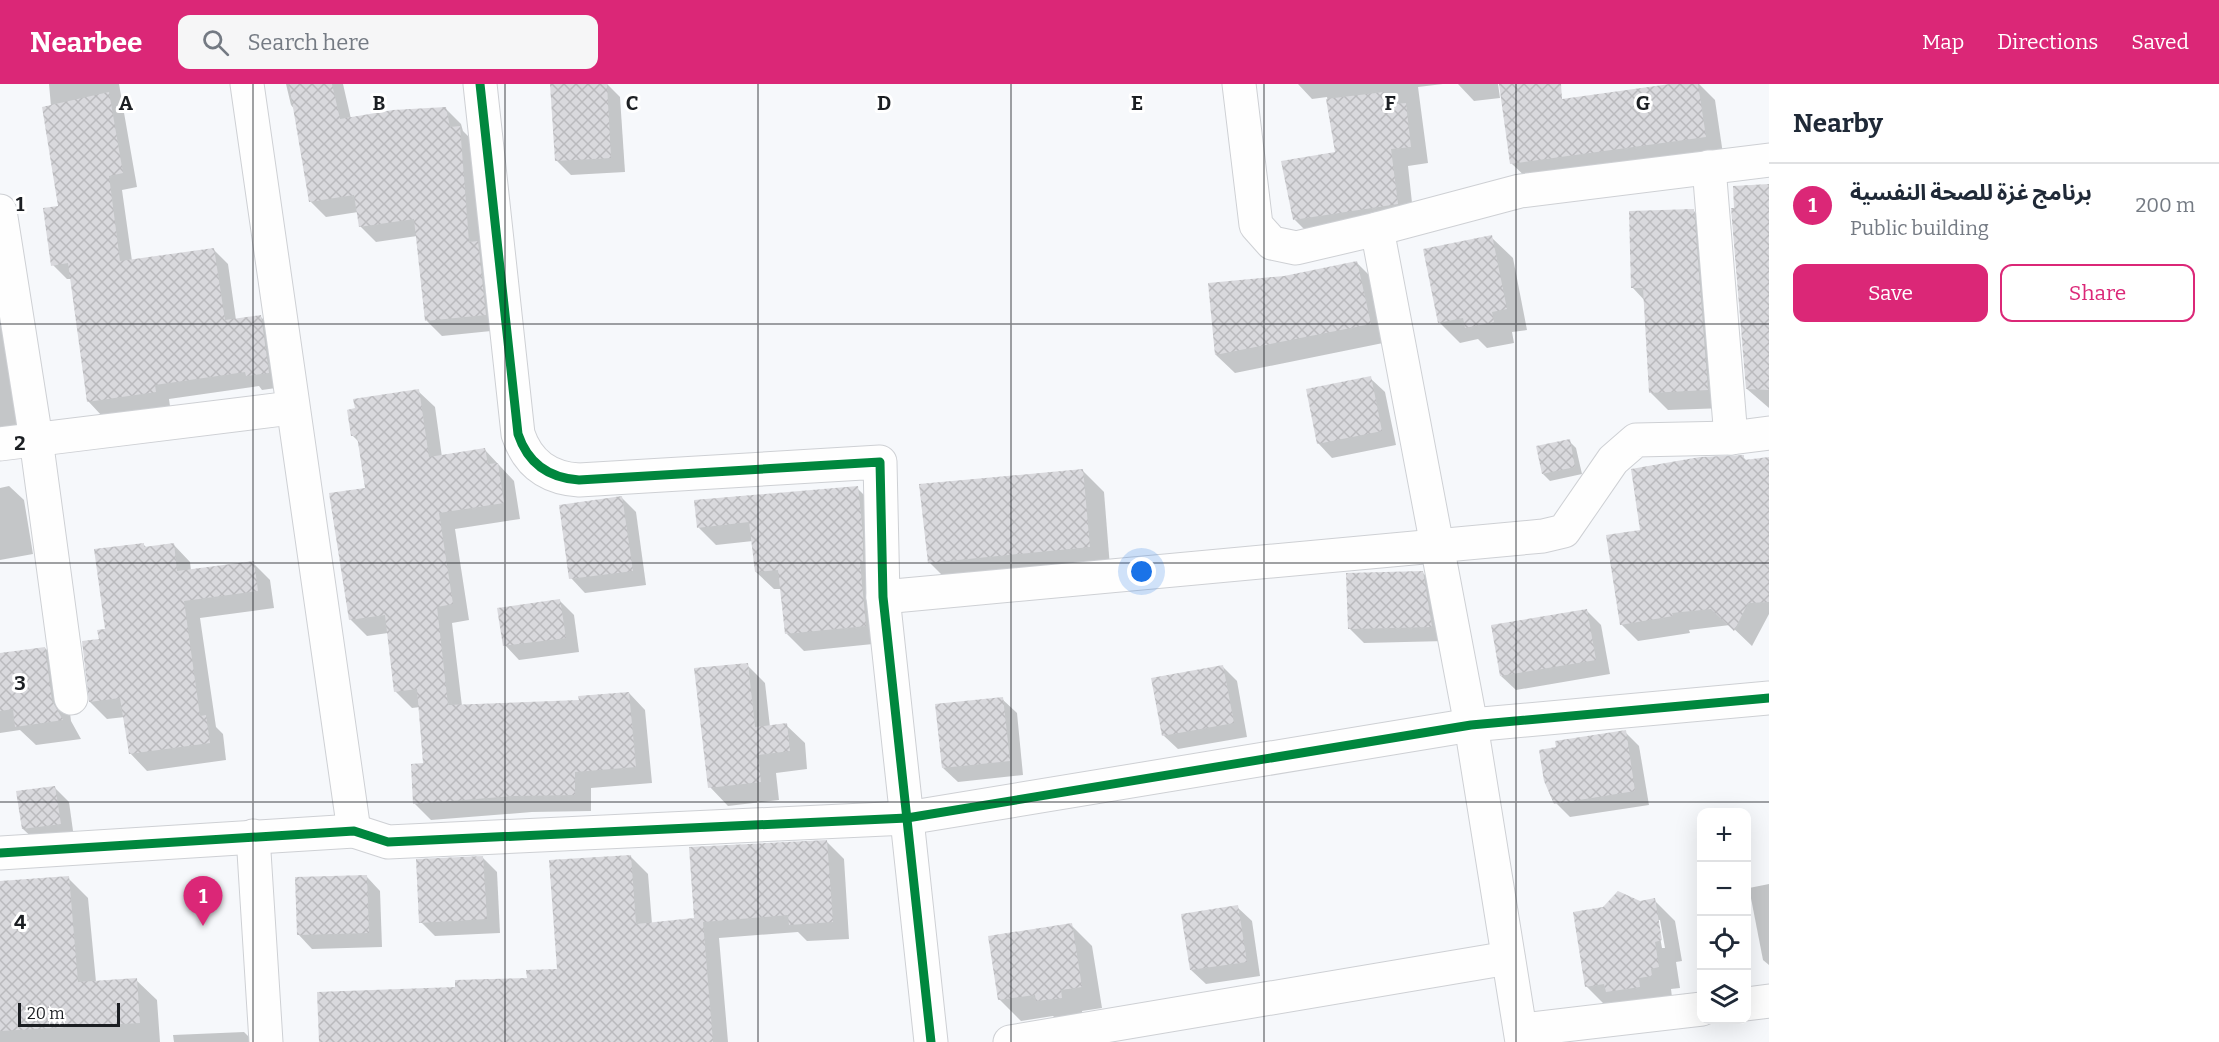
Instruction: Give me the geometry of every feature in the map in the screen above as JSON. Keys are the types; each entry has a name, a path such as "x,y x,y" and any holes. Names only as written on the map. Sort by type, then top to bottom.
{"street":[{"path":"247,84 291,408 354,831"},
{"path":"480,84 516,422 522,447 530,458 551,474 579,480 880,462 883,597 931,1042"},
{"path":"1239,84 1257,225 1272,243 1296,248 1520,191 1769,160"},
{"path":"1709,167 1731,438"},
{"path":"0,212 36,439 71,698"},
{"path":"1377,229 1471,725 1522,1036 1697,1010"},
{"path":"0,444 291,408"},
{"path":"883,597 1436,544 1543,536 1564,531 1614,460 1636,440 1731,438 1769,434"},
{"path":"0,853 354,831 388,842 907,818 1471,725 1769,698"},
{"path":"253,836 266,1042"},
{"path":"1010,1042 1508,958"},
{"path":"1751,1003 1769,1001"}],"building":[{"path":"289,84 332,84 340,119 393,110 446,107 450,127 460,126 469,242 478,241 486,315 425,321 414,219 359,227 354,195 309,202"},
{"path":"550,84 607,84 611,158 555,161"},
{"path":"1499,84 1561,84 1562,99 1670,84 1698,84 1706,137 1510,164"},
{"path":"109,92 123,173 109,176 120,261 214,248 225,320 261,315 269,373 246,376 245,372 155,385 156,392 87,402 68,263 51,266 43,208 58,206 42,107"},
{"path":"1384,92 1385,105 1406,103 1411,147 1391,149 1398,204 1293,220 1281,161 1335,152 1326,99"},
{"path":"1769,184 1769,390 1746,389 1731,208 1734,208 1733,186"},
{"path":"1694,209 1708,390 1649,393 1643,288 1631,288 1629,211"},
{"path":"1492,235 1507,309 1492,312 1494,322 1465,328 1463,318 1438,323 1423,249"},
{"path":"1357,261 1371,324 1215,355 1208,283 1284,276"},
{"path":"1371,376 1382,431 1317,444 1306,389"},
{"path":"419,389 429,457 485,448 488,464 498,463 504,503 439,513 453,604 437,607 448,705 579,700 578,696 629,692 636,767 575,772 575,795 514,796 413,804 411,764 423,763 417,689 394,692 385,615 349,620 329,493 365,488 357,436 351,436 347,410 355,408 353,399"},
{"path":"1570,439 1575,467 1542,474 1536,446"},
{"path":"1744,455 1744,460 1769,457 1769,602 1748,603 1734,631 1711,609 1672,613 1673,616 1620,625 1606,535 1640,530 1631,469 1700,457"},
{"path":"1083,469 1090,547 928,563 919,484"},
{"path":"858,486 863,534 863,561 860,562 866,626 785,634 778,570 755,572 749,522 697,528 694,500"},
{"path":"622,496 633,571 569,579 559,505"},
{"path":"144,543 144,547 174,543 177,571 254,561 258,591 184,601 200,716 206,715 210,743 129,754 120,698 89,702 82,641 99,639 97,630 105,629 94,549"},
{"path":"1423,571 1432,627 1348,629 1346,573"},
{"path":"560,599 566,638 503,646 497,608"},
{"path":"1587,609 1596,660 1500,676 1491,625"},
{"path":"45,647 52,701 63,720 15,727 13,709 0,711 0,653"},
{"path":"748,663 755,727 787,723 790,751 758,755 761,782 708,788 694,668"},
{"path":"1223,665 1234,723 1162,736 1151,678"},
{"path":"1003,697 1010,761 942,768 935,704"},
{"path":"1626,730 1635,791 1554,804 1544,781 1539,750 1556,747 1555,741"},
{"path":"55,786 61,824 22,829 16,791"},
{"path":"827,840 833,922 789,925 788,915 703,922 713,1042 319,1042 317,992 455,987 455,980 527,978 526,970 557,969 549,860 631,855 636,924 694,918 689,847"},
{"path":"483,856 487,919 419,923 416,859"},
{"path":"367,875 369,933 297,935 295,877"},
{"path":"69,876 78,982 137,978 140,1023 0,1031 0,881"},
{"path":"1618,891 1640,901 1655,898 1662,940 1655,942 1659,967 1651,969 1652,976 1639,978 1640,987 1606,992 1604,984 1585,987 1573,912 1603,907"},
{"path":"1238,905 1247,962 1190,970 1181,914"},
{"path":"1072,923 1082,987 1061,990 1062,998 1036,1001 1035,995 998,1000 988,936"}],"cycle path":[{"path":"480,84 518,434 528,454 541,468 558,476 579,480 880,462 883,597 931,1042"},
{"path":"0,853 354,831 388,842 907,818 1471,725 1769,698"}],"place":[{"name":"برنامج غزة للصحة النفسية","path":"203,926"}]}
